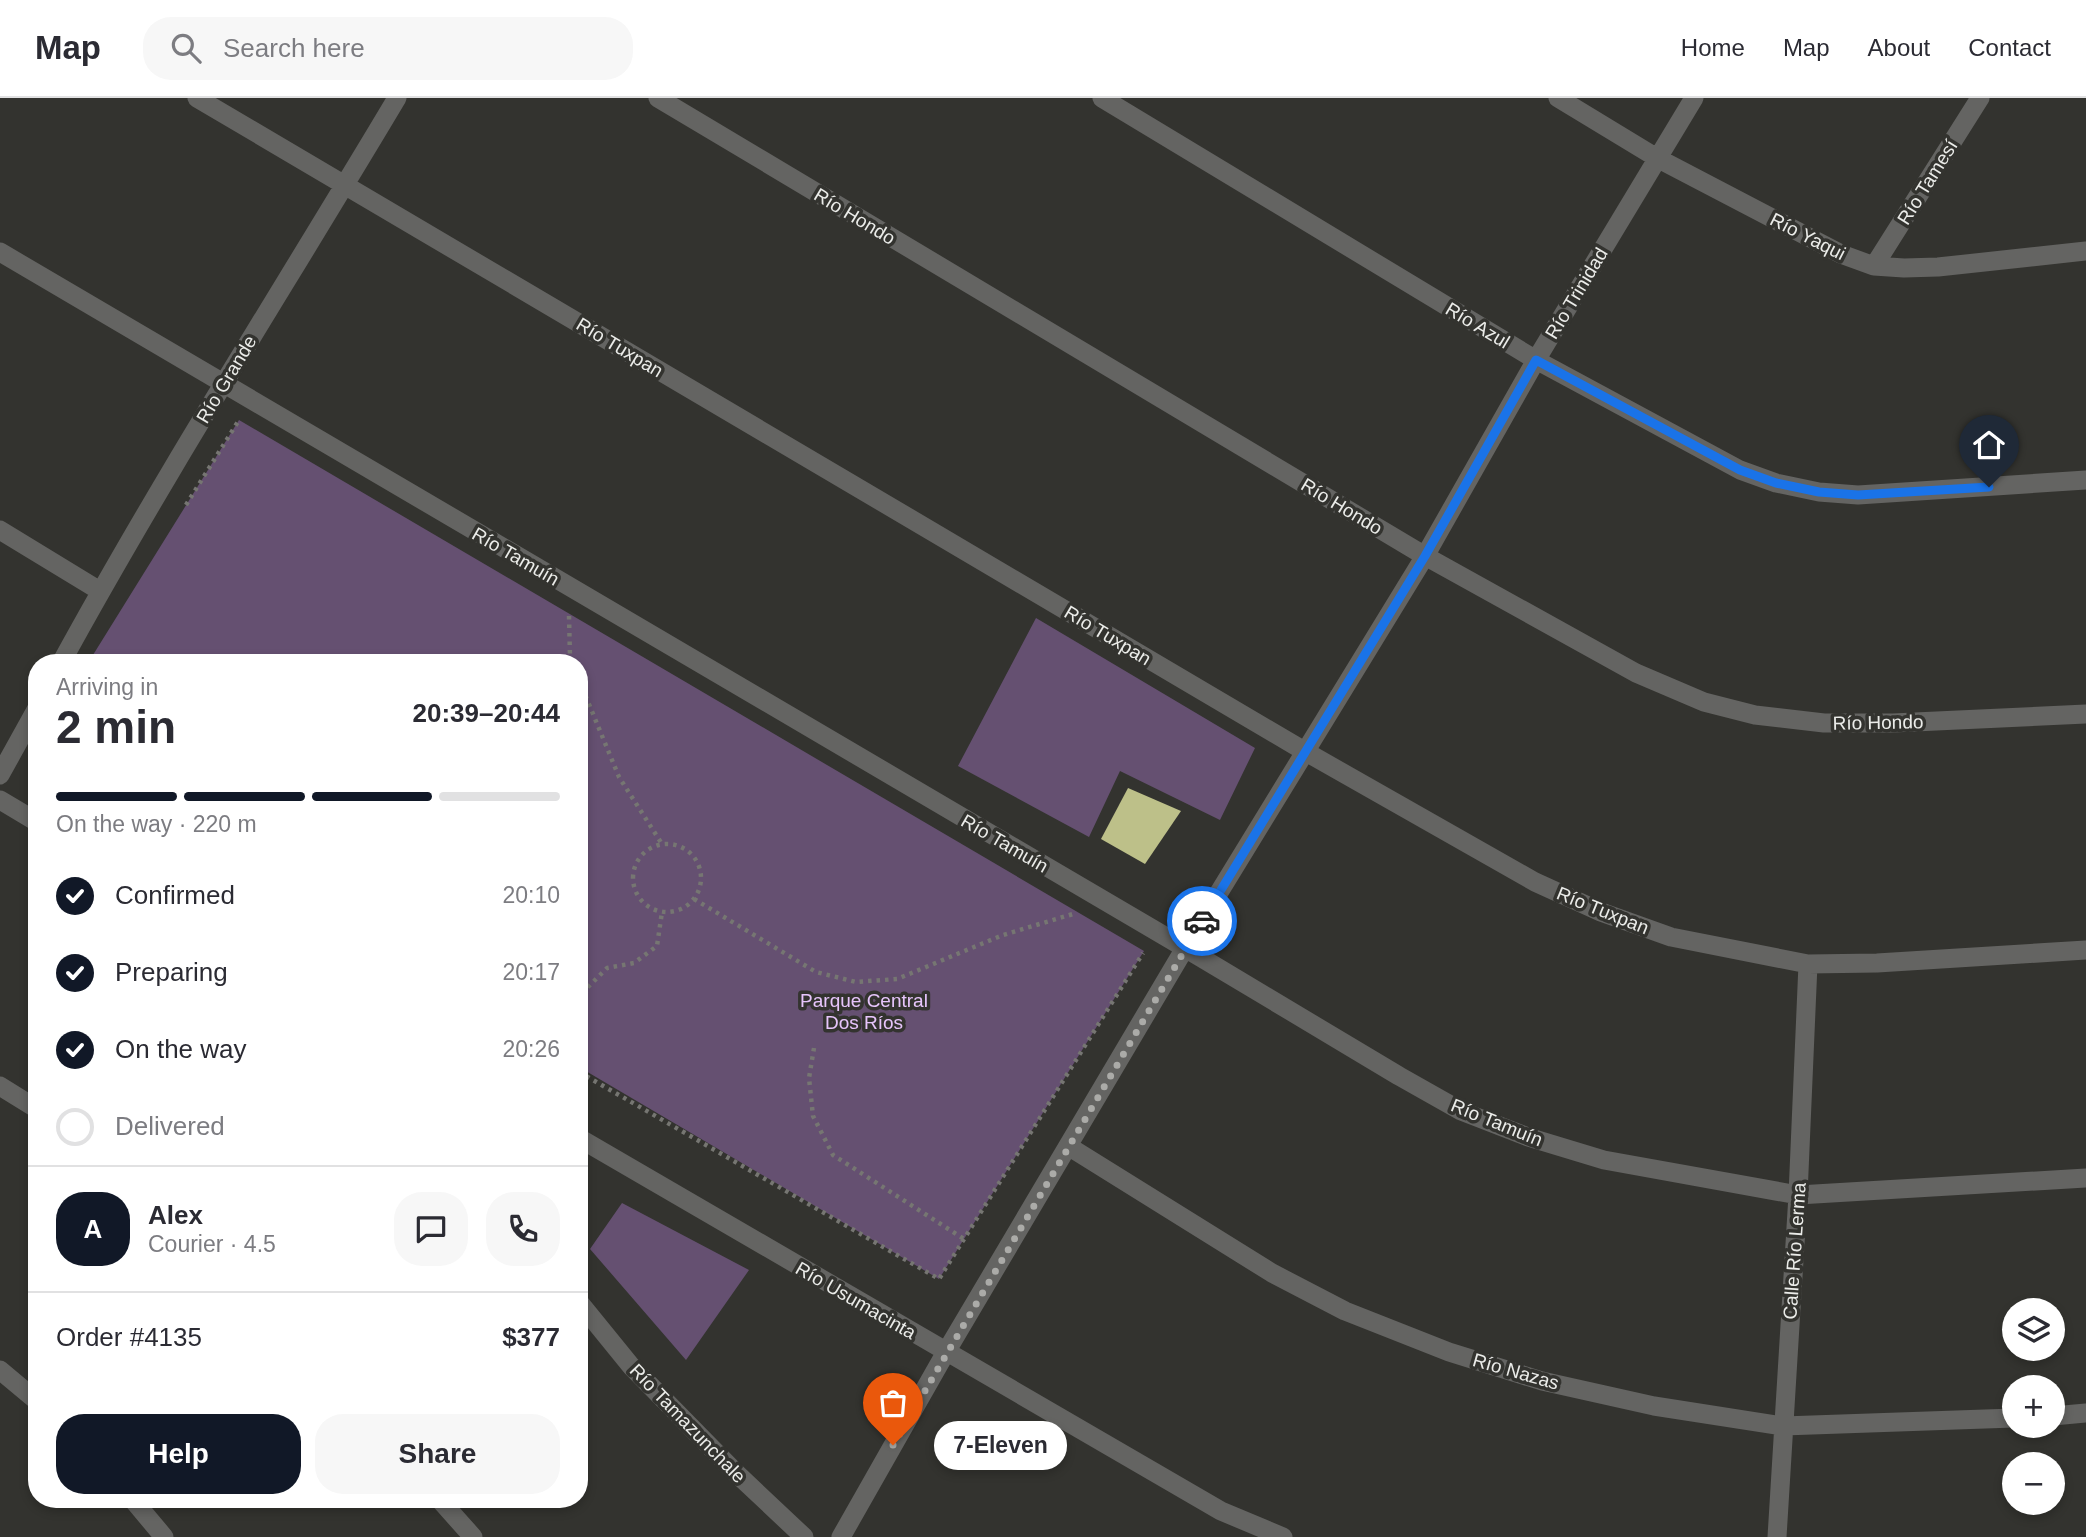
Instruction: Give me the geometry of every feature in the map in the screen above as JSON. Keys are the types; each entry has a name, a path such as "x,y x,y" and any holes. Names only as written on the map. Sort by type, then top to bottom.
{"street":[{"name":"Río Tuxpan","path":"197,98 1306,752 1535,881 1601,912 1671,937 1808,964 1877,963 2086,950"},
{"name":"Río Grande","path":"66,654 100,591 397,98"},
{"name":"Río Hondo","path":"657,98 1425,556 1636,673 1704,702 1755,715 1824,723 1894,723 2086,714"},
{"name":"Río Azul","path":"1102,98 1536,360 1740,470 1776,483 1819,492 1858,495 2086,480"},
{"name":"Río Yaqui","path":"1558,98 1657,158 1841,254 1874,266 1938,267 2086,251"},
{"name":"Río Trinidad","path":"841,1537 946,1352 1185,948 1425,556 1536,360 1694,98"},
{"name":"Río Tamesí","path":"1874,266 1980,98"},
{"name":"Río Tamuín","path":"0,252 1461,1111 1528,1137 1604,1160 1798,1195 2086,1178"},
{"path":"0,530 100,591"},
{"path":"0,775 28,724"},
{"path":"0,800 28,817"},
{"name":"Calle Río Lerma","path":"1777,1537 1798,1195 1808,964"},
{"path":"0,1086 28,1103"},
{"name":"Río Usumacinta","path":"588,1143 1221,1511 1283,1537"},
{"name":"Río Nazas","path":"1069,1146 1272,1273 1345,1311 1436,1347 1542,1381 1654,1406 1783,1426 2002,1419"},
{"name":"Río Tamazunchale","path":"588,1313 631,1366 735,1472 804,1537"},
{"path":"0,1370 28,1393"},
{"path":"2065,1415 2086,1413"},
{"path":"140,1508 164,1537"},
{"path":"447,1508 472,1537"}],"path":[{"path":"181,512 239,420"},
{"path":"569,654 569,614 580,621"},
{"path":"588,702 619,777 663,844"},
{"path":"663,844 685,848 694,856 702,877 700,889 694,899 685,907 663,912 651,908 636,893 633,872 643,853 663,844"},
{"path":"694,899 816,972 856,982 897,979 1003,935 1077,912 1065,905"},
{"path":"588,987 607,968 634,963 657,946 663,912"},
{"path":"588,1077 939,1279 1144,951"},
{"path":"814,1048 809,1078 813,1116 833,1155 964,1239"}],"green space":[{"name":"Parque Central Dos Ríos","path":"239,420 1144,951 939,1279 588,1072 588,654 94,654"},
{"path":"1036,618 1255,748 1220,820 1120,771 1089,837 958,766"},
{"path":"622,1203 749,1270 686,1360 590,1249"}],"building":[{"path":"1128,788 1181,811 1145,864 1101,839"}],"way so far":[{"path":"893,1445 1202,921"}],"place":[{"name":"7-Eleven","path":"893,1445"}],"route":[{"path":"1202,921 1425,556 1536,360 1740,470 1776,483 1819,492 1858,495 1989,487"}]}
